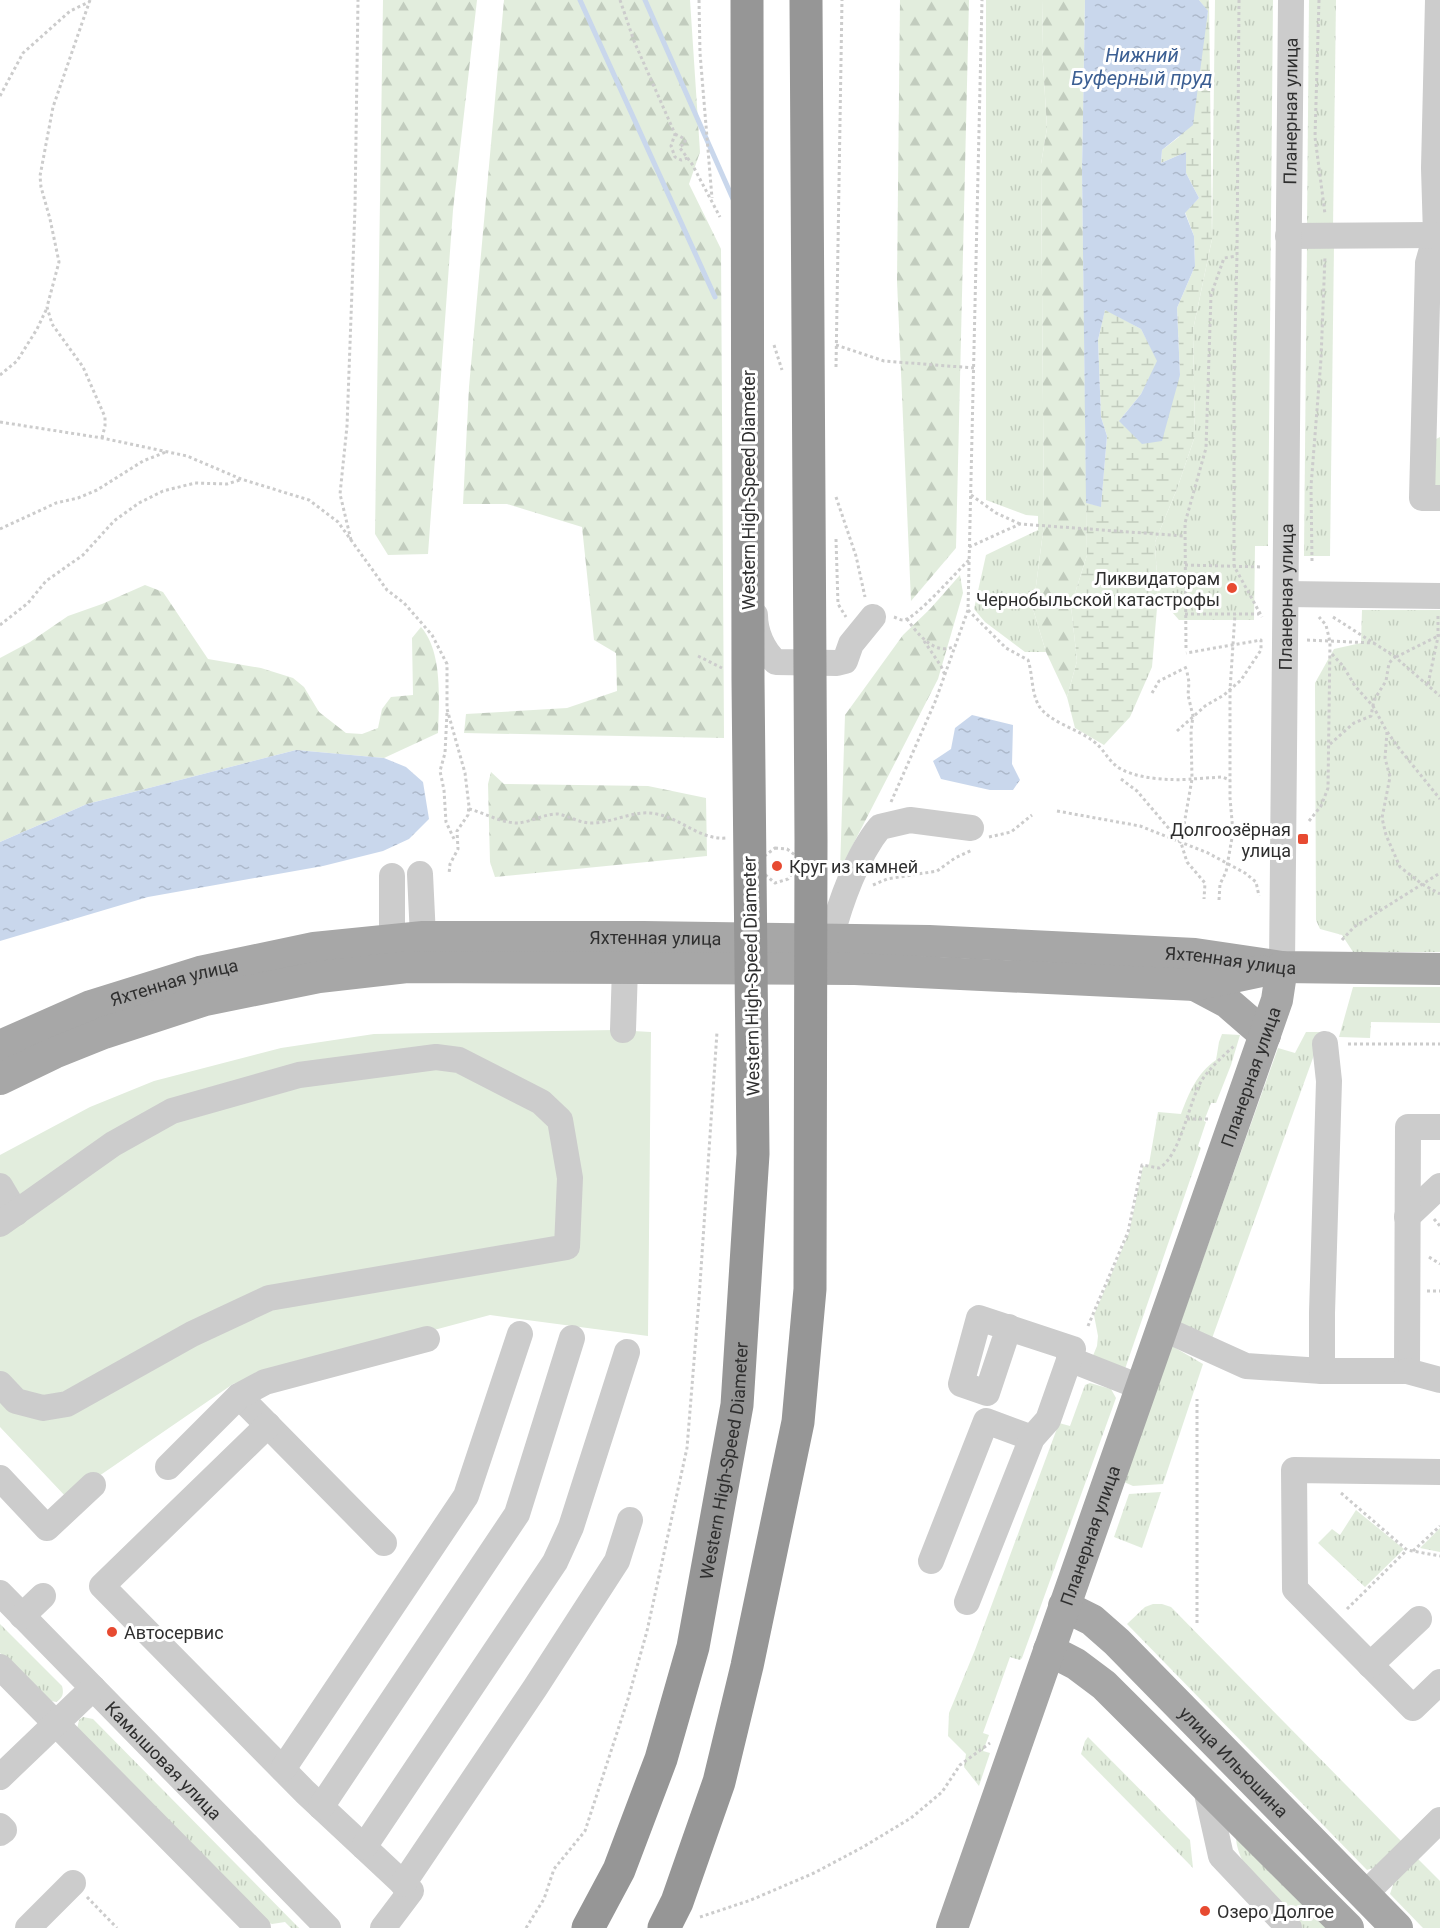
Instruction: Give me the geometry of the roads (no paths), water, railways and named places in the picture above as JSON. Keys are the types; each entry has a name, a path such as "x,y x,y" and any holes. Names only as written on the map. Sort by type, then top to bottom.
{"highway":[{"name":"Western High-Speed Diameter","path":"588,1928 619,1870 661,1759 693,1647 737,1405 753,1154 748,680 747,0"},
{"path":"664,1928 677,1902 719,1782 747,1666 798,1422 810,1289 811,840 806,0"}],"main road":[{"name":"Яхтенная улица","path":"0,1046 91,1006 200,972 314,948 423,937 929,940 1195,954 1282,967"},
{"name":"Яхтенная улица","path":"0,1079 54,1053 104,1033 205,1000 319,977 407,967 876,970 1195,985 1282,967"},
{"path":"1282,967 1440,969"},
{"name":"Планерная улица","path":"952,1928 1162,1328 1253,1038 1277,1000 1282,967"},
{"path":"1195,985 1227,1002 1253,1038"},
{"name":"улица Ильюшина","path":"1064,1606 1092,1620 1117,1642 1397,1928"},
{"name":"улица Ильюшина","path":"1048,1650 1076,1664 1104,1685 1348,1928"}],"street":[{"name":"Планерная улица","path":"1282,967 1291,0"},
{"path":"1438,0 1436,235 1428,263 1422,498 1440,498"},
{"path":"1288,236 1436,235"},
{"path":"753,357 756,633 771,658 776,662 837,663 845,661 851,644 869,621"},
{"path":"1286,594 1438,596"},
{"path":"831,938 836,918 859,862 880,827 910,820 979,838"},
{"path":"407,967 423,937 420,874"},
{"path":"392,876 392,940 407,967"},
{"path":"623,1030 625,968"},
{"path":"1322,1371 1329,1081 1325,1044"},
{"path":"0,1186 8,1218 112,1144 172,1111 299,1076 436,1057 459,1060 541,1102 560,1119 570,1178 567,1247 269,1298 192,1334 67,1404 43,1408 16,1401 0,1384"},
{"path":"1407,1371 1408,1127 1440,1127"},
{"path":"1407,1217 1440,1186"},
{"path":"967,1602 1032,1438 1048,1420 1073,1349 1009,1327"},
{"path":"1162,1328 1245,1366 1322,1371 1407,1371 1440,1380"},
{"path":"283,1769 466,1496 520,1334"},
{"path":"168,1467 240,1396 265,1382 427,1338"},
{"path":"321,1807 517,1514 572,1338"},
{"path":"364,1847 555,1562 571,1527 627,1352"},
{"path":"1069,1359 1140,1387"},
{"path":"240,1396 384,1544"},
{"path":"931,1561 986,1421 1032,1438"},
{"path":"268,1425 102,1586 321,1807 411,1891 383,1928"},
{"path":"1440,1472 1294,1470 1295,1589 1413,1708 1440,1682"},
{"path":"0,1478 47,1528 93,1485"},
{"path":"403,1884 617,1561 630,1520"},
{"name":"Камышовая улица","path":"0,1593 328,1928"},
{"path":"22,1616 43,1596"},
{"path":"1370,1665 1419,1619"},
{"path":"0,1667 258,1928"},
{"path":"0,1777 93,1688"},
{"path":"1206,1789 1221,1856 1278,1924"},
{"path":"1364,1895 1440,1820"},
{"path":"0,1826 4,1830 0,1833"},
{"path":"28,1928 73,1882"}],"water":[{"name":"Нижний Буферный пруд","path":"1085,0 1199,0 1208,11 1193,125 1162,150 1161,163 1186,152 1186,173 1199,198 1185,213 1194,236 1195,266 1177,308 1180,375 1162,441 1142,444 1119,421 1141,394 1157,361 1141,329 1105,310 1098,340 1101,417 1107,436 1101,507 1086,503 1082,170"},
{"path":"972,715 1013,725 1012,764 1020,780 1013,790 990,790 941,779 933,761 951,749 955,728"},
{"path":"296,750 384,758 406,767 423,782 429,819 409,839 383,851 323,866 148,897 0,941 0,842 87,804"}],"waterway":[{"path":"580,0 715,297"},
{"path":"645,0 733,199"}],"place":[{"name":"Ликвидаторам Чернобыльской катастрофы","path":"1232,588"},
{"name":"Долгоозёрная улица","path":"1303,839"},
{"name":"Круг из камней","path":"777,866"},
{"name":"Автосервис","path":"112,1632"},
{"name":"Озеро Долгое","path":"1205,1911"}]}
